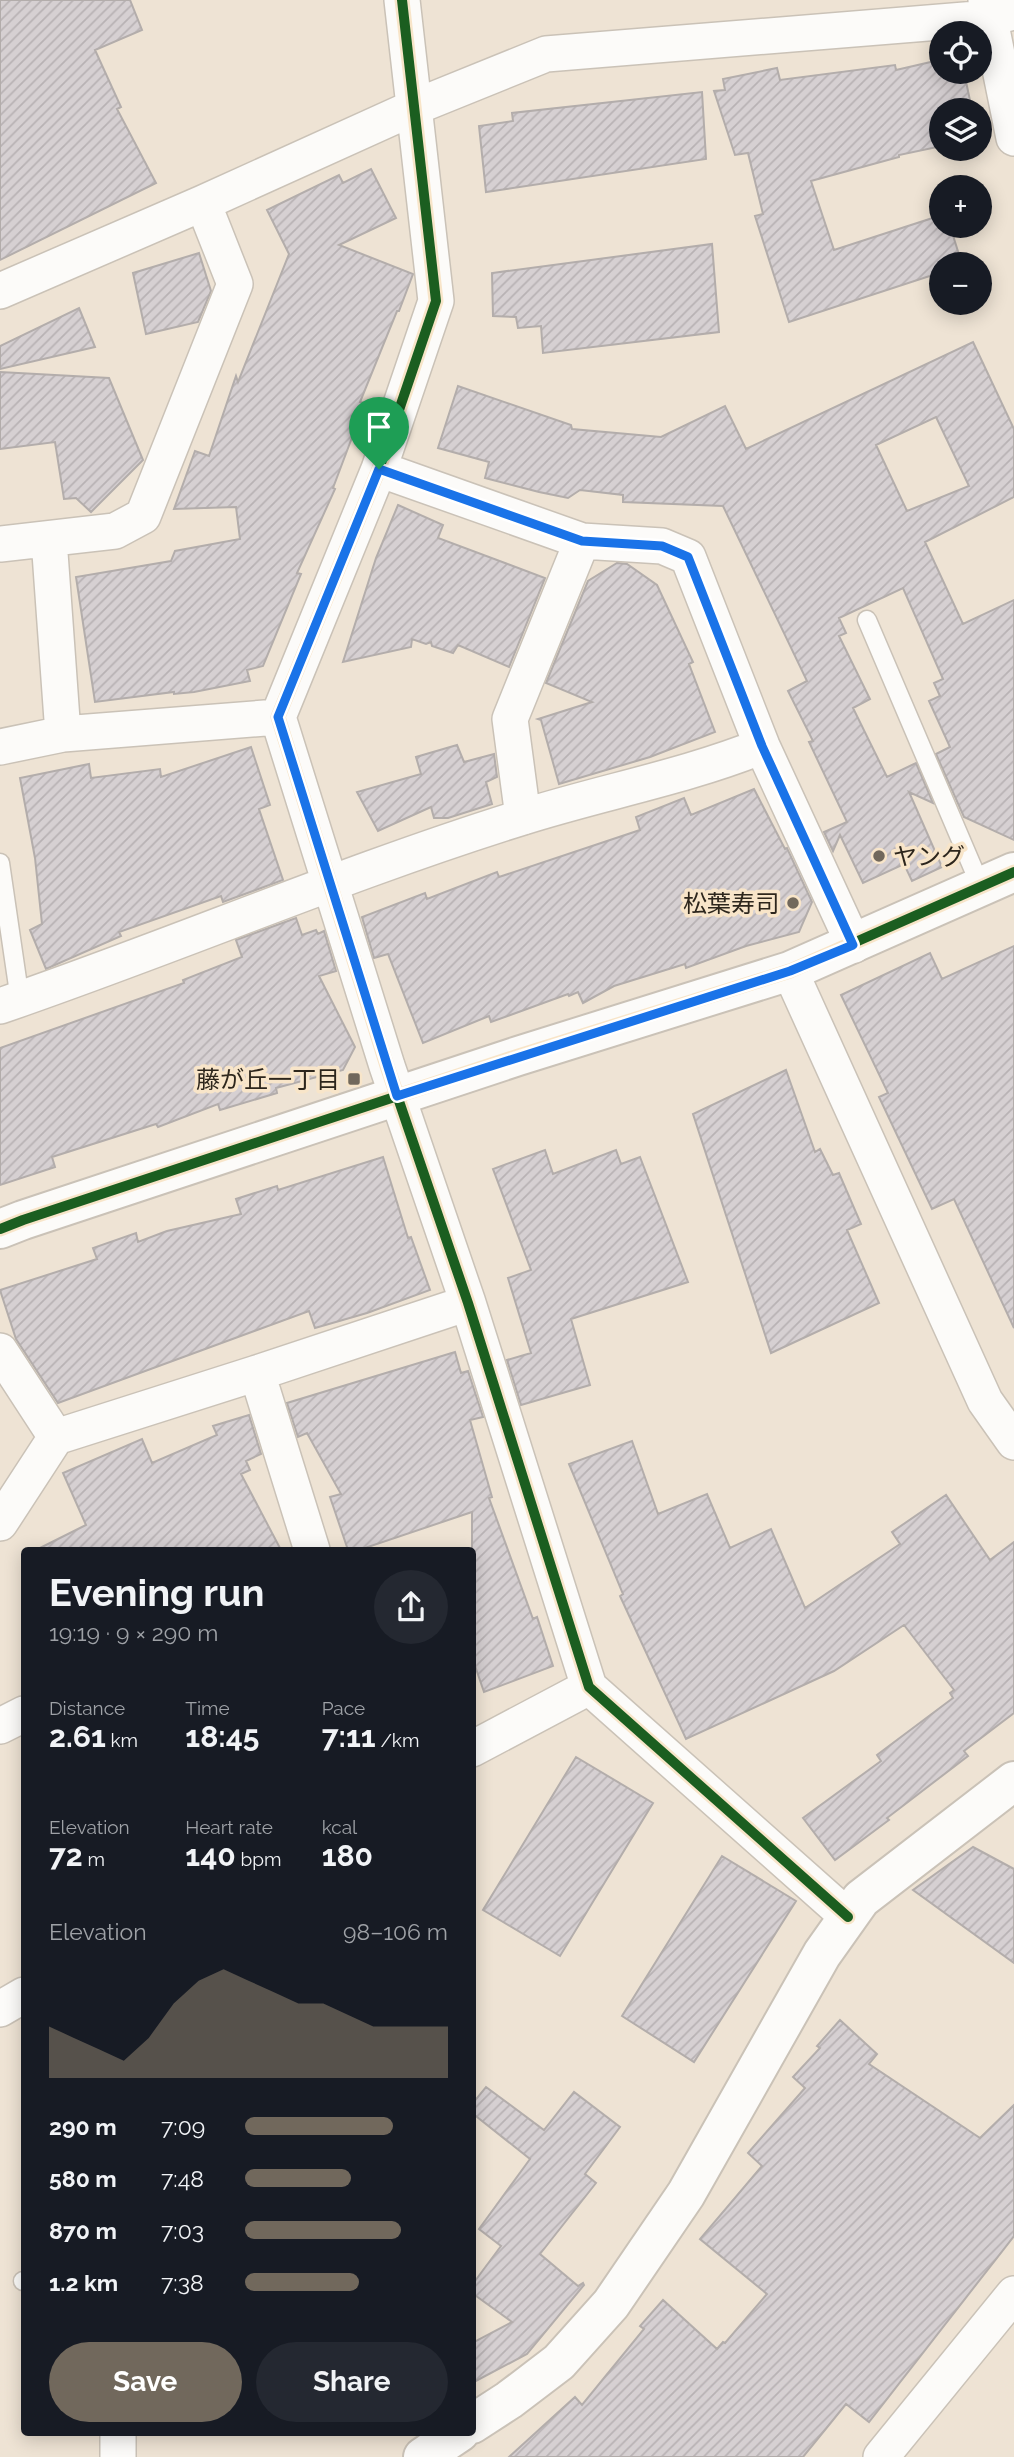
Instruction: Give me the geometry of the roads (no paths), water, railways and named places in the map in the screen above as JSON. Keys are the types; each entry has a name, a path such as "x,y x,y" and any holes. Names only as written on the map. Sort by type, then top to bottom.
{"street":[{"path":"402,0 436,300 379,469 278,717 397,1096 468,1303 589,1687 848,1917"},
{"path":"0,291 415,107 546,54 996,10 1014,138"},
{"path":"0,544 115,531 143,516 235,284 203,203"},
{"path":"379,469 582,541 662,546 688,557 762,746 853,945"},
{"path":"49,539 63,734"},
{"path":"523,817 510,719 582,541"},
{"path":"0,747 63,734 278,717"},
{"path":"10,1003 330,884 523,817 725,761 762,746"},
{"path":"0,1229 397,1096 790,971 998,879"},
{"path":"790,971 985,1401 1014,1442"},
{"path":"0,1523 56,1437 468,1303"},
{"path":"0,1351 56,1437"},
{"path":"257,1373 311,1547"},
{"path":"476,1747 589,1687"},
{"path":"0,1726 21,1716"},
{"path":"476,2421 559,2362 611,2304 687,2194 822,1954 861,1899 1014,1781"},
{"path":"0,2009 21,1997"},
{"path":"881,2457 1014,2294"},
{"path":"118,2436 118,2457"},
{"path":"423,2457 454,2436"}],"lane":[{"path":"867,620 998,879"},
{"path":"0,863 10,1003"}],"place":[{"name":"ヤング","path":"879,856"},
{"name":"松葉寿司","path":"793,903"},
{"name":"藤が丘一丁目","path":"354,1079"}]}
